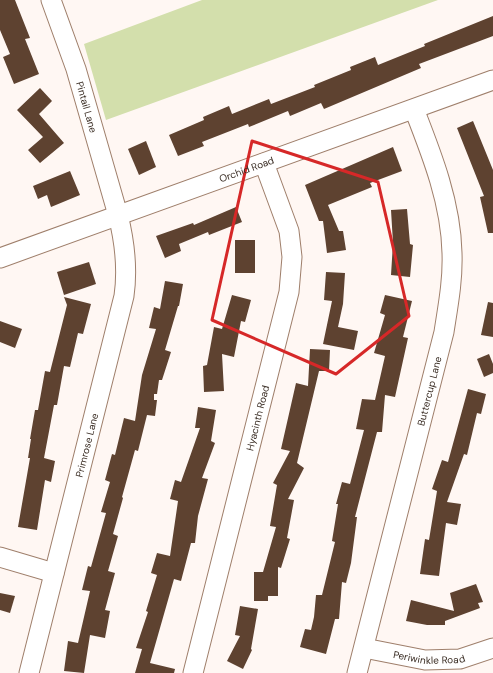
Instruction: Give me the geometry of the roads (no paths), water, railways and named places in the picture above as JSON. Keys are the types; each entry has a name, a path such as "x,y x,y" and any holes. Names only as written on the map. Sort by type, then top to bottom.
{"street":[{"name":"Pintail Lane","path":"51,0 76,69 118,215"},
{"name":"Orchid Road","path":"0,258 493,80"},
{"name":"Buttercup Lane","path":"357,673 444,332 449,299 452,254 449,222 436,167 414,109"},
{"name":"Hyacinth Road","path":"193,673 289,292 292,257 289,231 264,162"},
{"name":"Primrose Lane","path":"29,673 124,296 127,260 118,215"},
{"path":"0,557 54,573"},
{"name":"Periwinkle Road","path":"364,648 425,660 460,659 493,648"}]}
